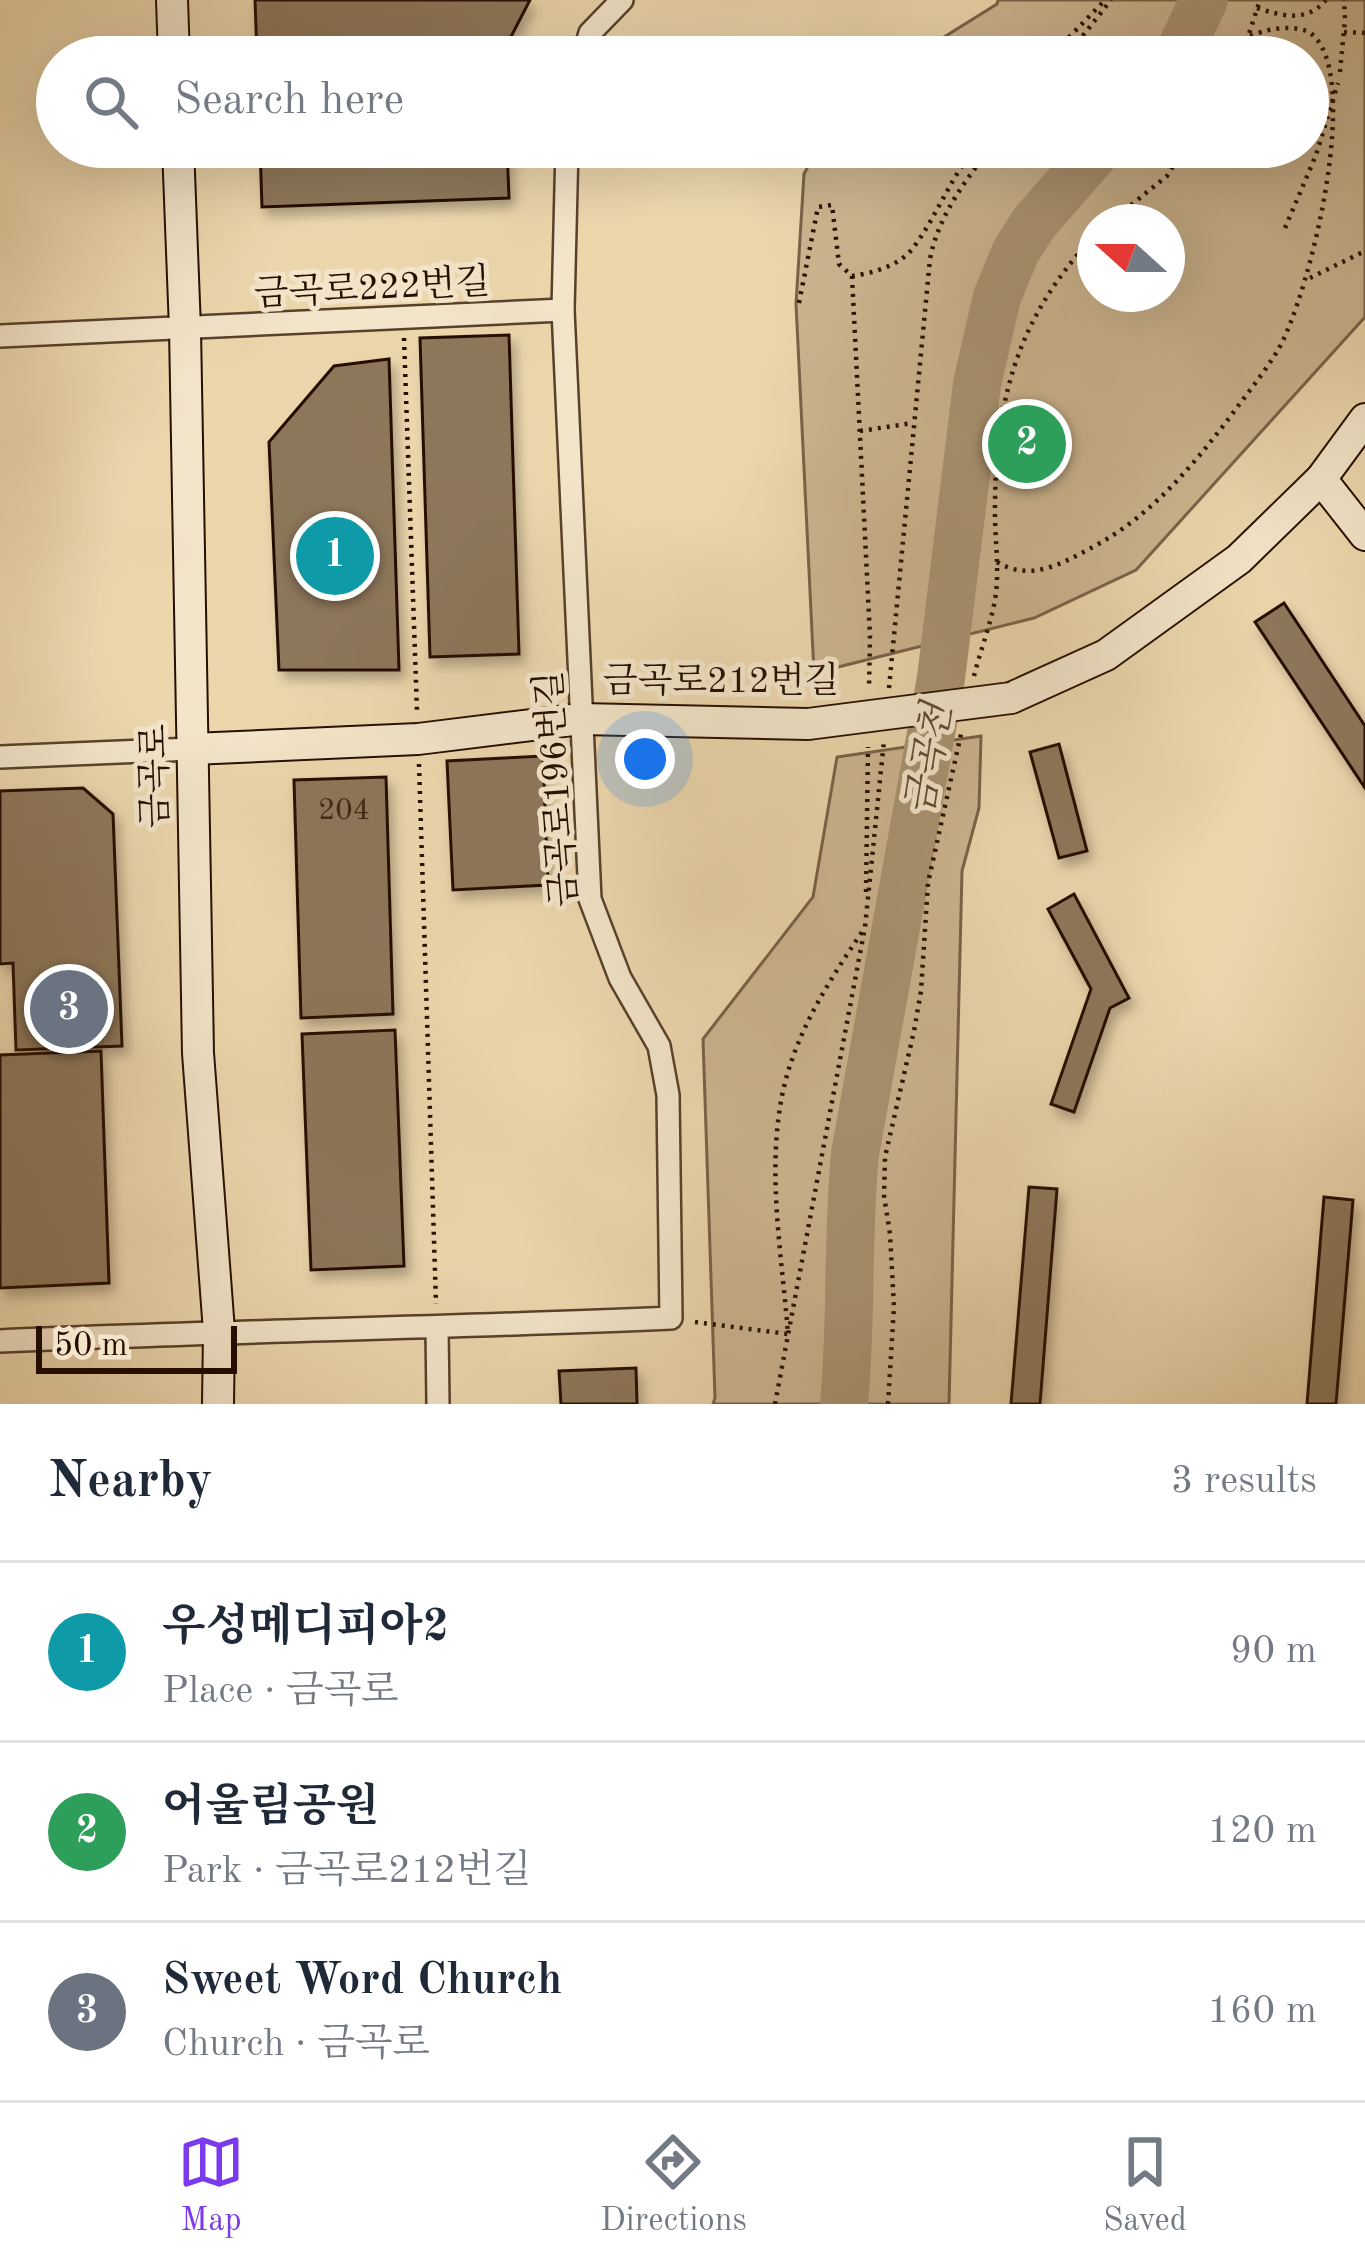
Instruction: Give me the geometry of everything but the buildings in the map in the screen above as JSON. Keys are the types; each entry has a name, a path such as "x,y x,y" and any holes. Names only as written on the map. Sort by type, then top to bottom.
{"street":[{"path":"172,0 173,36"},
{"path":"589,36 622,0"},
{"name":"금곡로","path":"179,168 198,1053 219,1331 218,1404"},
{"name":"금곡로196번길","path":"566,168 563,310 590,899 620,978 659,1046 668,1095 671,1318"},
{"name":"금곡로222번길","path":"0,336 563,310"},
{"name":"금곡로212번길","path":"191,749 418,740 581,719 808,724 1011,698 1106,655 1239,559 1321,479 1365,419"},
{"path":"1321,479 1365,535"},
{"path":"0,757 191,749"},
{"path":"0,1341 671,1318"},
{"path":"437,1328 438,1404"}],"path":[{"path":"1083,36 1108,0"},
{"path":"1071,36 1108,0"},
{"path":"1249,36 1258,4 1284,16 1296,16 1327,0"},
{"path":"1341,98 1344,0"},
{"path":"1253,36 1296,27 1316,36"},
{"path":"1344,32 1365,33"},
{"path":"1329,52 1340,74 1329,117"},
{"path":"997,562 1024,572 1049,569 1107,539 1146,513 1203,453 1277,351 1310,278 1340,139"},
{"path":"852,277 878,272 911,251 960,168"},
{"path":"888,698 934,234 977,168"},
{"path":"1132,204 1172,168"},
{"path":"1285,228 1309,168"},
{"path":"799,303 818,207 832,205 839,265 852,277 870,637 869,704"},
{"path":"1310,278 1365,250"},
{"path":"973,681 994,604 1001,410 1030,323 1077,257"},
{"path":"404,316 437,1328"},
{"path":"860,430 916,423"},
{"path":"888,1404 894,1307 885,1156 914,1031 928,883 963,726"},
{"path":"775,1404 865,927 884,743"},
{"path":"788,1334 776,1203 783,1091 812,1015 865,927 868,748"},
{"path":"671,1318 788,1334"}],"shaded area":[{"path":"998,0 1365,0 1365,317 1136,570 1034,618 814,673 796,304 807,168 1329,168 1329,36 946,36"},
{"path":"981,736 979,808 962,871 949,1404 713,1404 703,1039 813,897 837,757"}],"waterway":[{"name":"금곡천","path":"1187,36 1204,0"},
{"name":"금곡천","path":"844,1404 855,1154 941,678 977,384 997,297 1016,251 1082,168"}],"place":[{"name":"어울림공원","path":"1027,444"},
{"name":"우성메디피아2","path":"335,556"},
{"name":"Sweet Word Church","path":"69,1009"}]}
